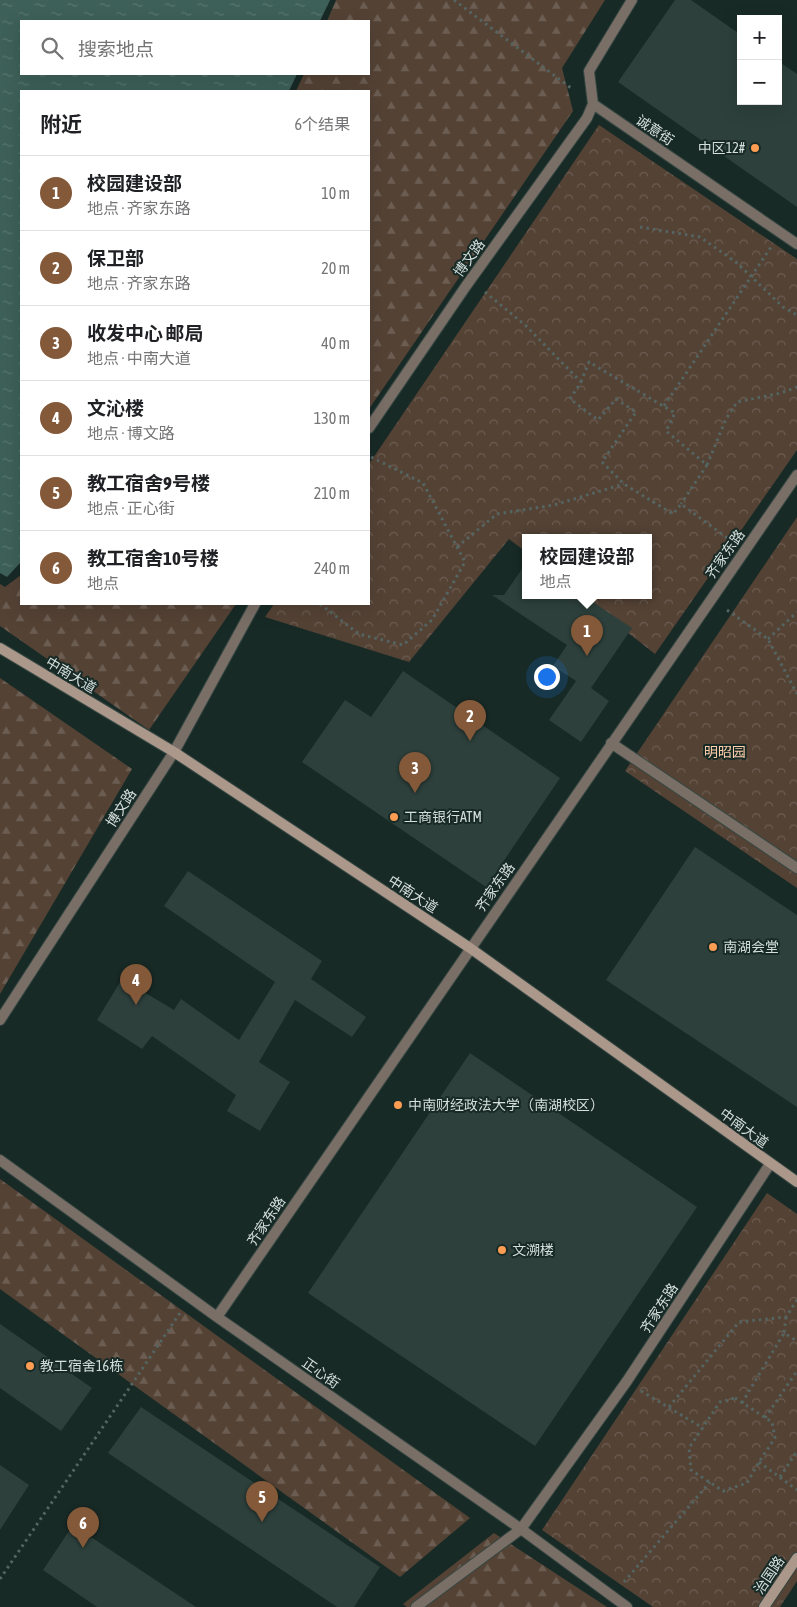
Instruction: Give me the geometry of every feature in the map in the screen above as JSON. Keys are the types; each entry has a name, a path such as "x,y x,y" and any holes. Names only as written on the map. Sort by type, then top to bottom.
{"main road":[{"name":"中南大道","path":"0,648 174,752 470,948 797,1182"},
{"name":"治国路","path":"764,1607 797,1558"}],"street":[{"path":"593,104 588,71 632,0"},
{"name":"诚意街","path":"593,104 797,244"},
{"name":"博文路","path":"370,427 471,280 587,118 593,104"},
{"name":"齐家东路","path":"217,1317 797,475"},
{"name":"博文路","path":"0,1020 174,752 254,605"},
{"path":"611,743 797,868"},
{"name":"正心街","path":"0,1160 190,1298 521,1529 627,1607"},
{"name":"齐家东路","path":"416,1607 521,1529 627,1381 770,1164"}],"path":[{"path":"454,0 593,104"},
{"path":"640,227 700,237 737,263 783,307 797,315"},
{"path":"664,406 752,277 780,232"},
{"path":"471,280 524,325 581,382"},
{"path":"707,466 666,430 675,413 589,362 581,382 570,399 598,420 616,399 636,412 602,462 624,484 673,514 707,466 726,419 737,402 781,393 797,387"},
{"path":"321,605 359,634 403,645 432,620 465,562 422,483 370,457"},
{"path":"457,547 497,514 554,505 624,484"},
{"path":"681,504 744,551"},
{"path":"712,598 768,639 797,694"},
{"path":"768,639 797,612"},
{"path":"0,1578 190,1298"},
{"path":"742,1402 784,1333 786,1317 797,1300"},
{"path":"669,1407 739,1322 786,1317"},
{"path":"784,1333 797,1342"},
{"path":"765,1418 797,1371"},
{"path":"627,1381 645,1394 703,1428"},
{"path":"735,1398 765,1418 772,1422 775,1438 747,1483 723,1491 691,1470 689,1448 720,1402 735,1398"},
{"path":"780,1477 797,1450"},
{"path":"759,1462 797,1490"},
{"path":"612,1596 710,1482"}],"green space":[{"path":"336,0 605,0 562,68 573,111 370,408 370,90 296,90 304,75 370,75 370,20 327,20"},
{"path":"599,125 797,259 797,450 655,654 585,599 652,599 652,534 522,534 522,549 509,539 409,662 265,617 273,605 370,605 370,463"},
{"name":"明昭园","path":"797,517 797,888 625,771"},
{"path":"20,576 20,605 235,605 149,730 0,626 0,584 5,587"},
{"path":"0,678 132,769 0,994"},
{"path":"0,1179 470,1518 400,1577 0,1289"},
{"path":"767,1193 797,1214 797,1581 780,1607 653,1607 542,1530"},
{"path":"494,1533 607,1607 407,1607 403,1604"}],"water":[{"path":"0,0 330,0 320,20 20,20 20,75 297,75 289,90 20,90 20,563 7,577 0,573"}],"building":[{"name":"中区12#","path":"675,0 691,0 737,32 737,105 782,105 782,64 797,74 797,207 618,82"},
{"path":"522,569 522,599 588,599 632,628 591,688 609,701 581,742 549,720 576,681 553,666 567,645 492,595 504,595"},
{"path":"403,671 560,778 486,887 302,762 345,700 371,717"},
{"name":"南湖会堂","path":"695,847 797,915 797,1107 606,980"},
{"path":"188,871 322,961 311,979 366,1017 352,1037 295,1000 259,1062 290,1082 260,1131 227,1111 236,1095 152,1036 142,1049 97,1020 122,979 174,1010 181,999 239,1040 275,982 164,906"},
{"name":"文溯楼","path":"470,1053 697,1207 535,1446 308,1293"},
{"name":"教工宿舍16栋","path":"0,1324 92,1388 61,1431 0,1388"},
{"path":"141,1407 380,1567 354,1607 337,1607 108,1453"},
{"path":"0,1465 29,1485 0,1530"},
{"path":"73,1525 196,1607 97,1607 43,1570"}],"place":[{"name":"中区12#","path":"755,148"},
{"name":"校园建设部","path":"587,656"},
{"name":"保卫部","path":"470,741"},
{"name":"收发中心 邮局","path":"415,793"},
{"name":"工商银行ATM","path":"394,817"},
{"name":"南湖会堂","path":"713,947"},
{"name":"文沁楼","path":"136,1005"},
{"name":"中南财经政法大学（南湖校区）","path":"398,1105"},
{"name":"文溯楼","path":"502,1250"},
{"name":"教工宿舍16栋","path":"30,1366"},
{"name":"教工宿舍9号楼","path":"262,1522"},
{"name":"教工宿舍10号楼","path":"83,1548"}]}
